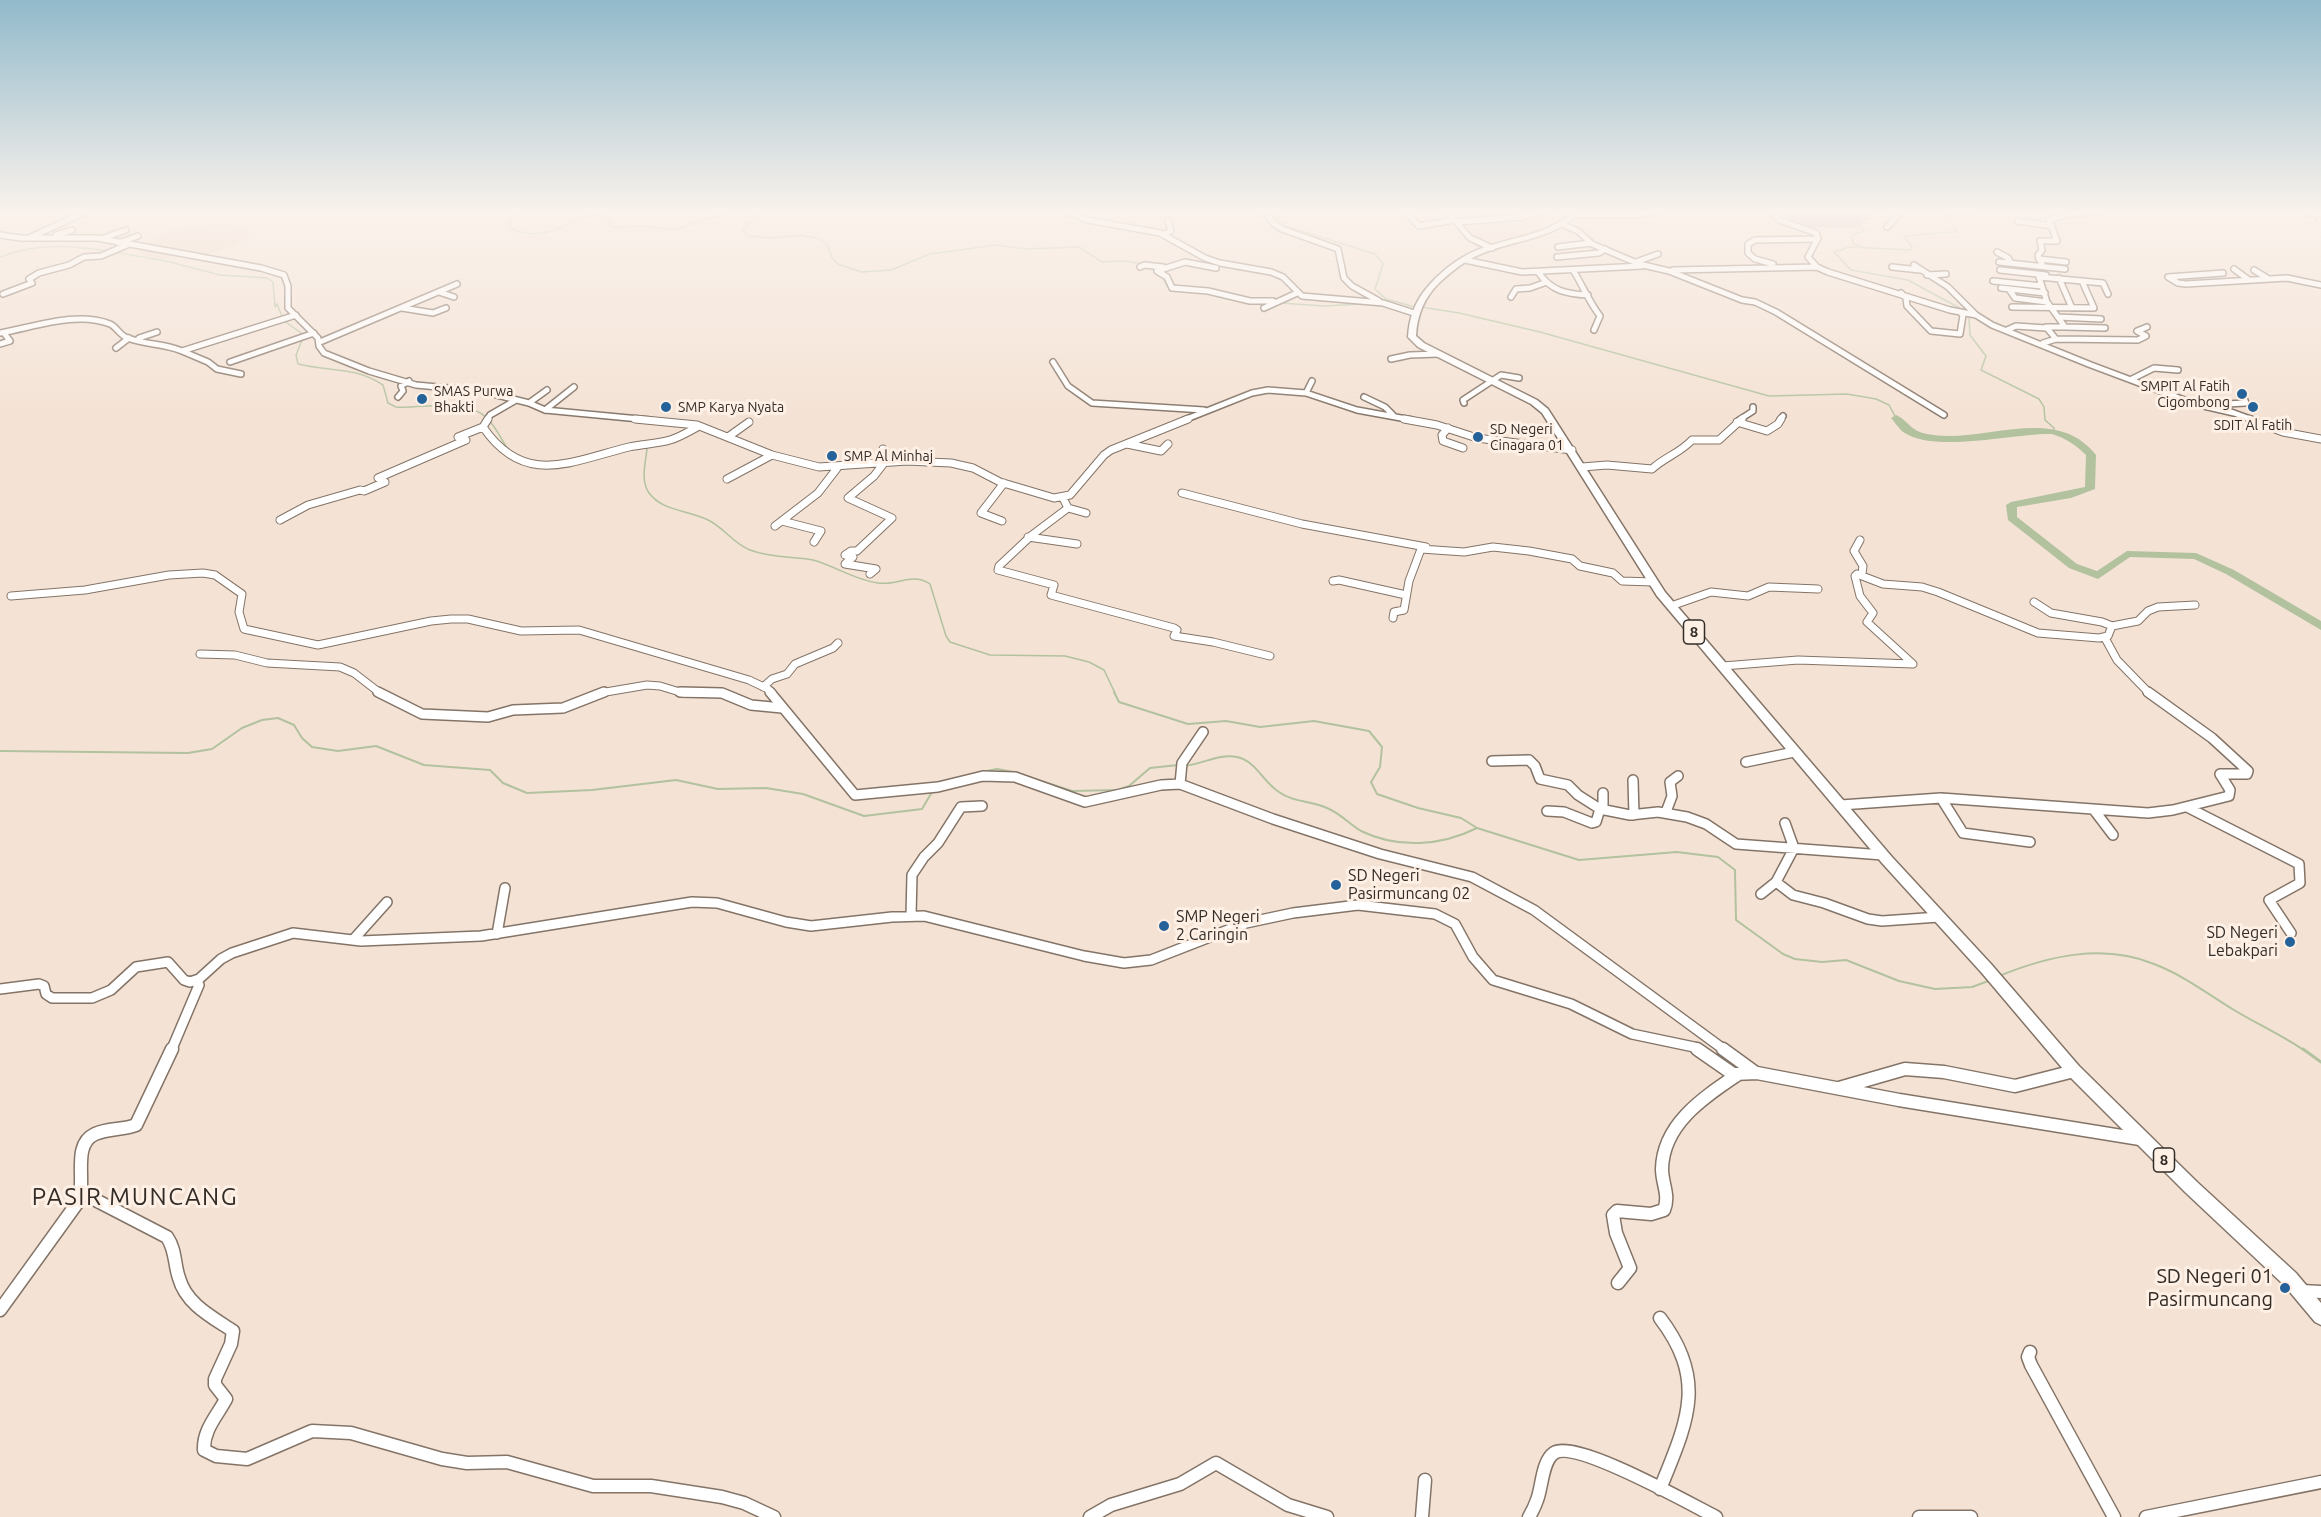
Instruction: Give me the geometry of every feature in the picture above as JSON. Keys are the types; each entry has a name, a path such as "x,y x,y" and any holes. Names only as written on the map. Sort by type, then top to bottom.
{"highway":[{"path":"1418,310 1431,285 1435,282"},
{"name":"8","path":"1418,310 1412,337 1420,345 1541,407 1572,450 1653,582 1794,752 1883,855 1986,968 2073,1071 2290,1279 2321,1316"}],"street":[{"path":"3,294 31,282"},
{"path":"286,282 288,308 293,316 320,342 319,346 324,353 369,371 409,381 416,385 481,391 529,403 545,410 699,426 772,455 811,466 838,468 916,461 951,463 973,468 1004,483 1054,498 1070,495 1104,454 1206,410 1258,391 1281,390 1306,393 1357,410 1448,428 1485,440 1572,450"},
{"path":"1169,282 1172,288 1208,291 1250,301 1272,302 1288,299 1297,293"},
{"path":"1289,282 1297,293 1307,297 1383,303 1418,310"},
{"path":"1348,282 1383,303"},
{"path":"1529,282 1533,287"},
{"path":"1580,282 1588,295 1589,302 1600,316 1594,330"},
{"path":"1696,282 1742,300 1755,302 1776,312 1944,415"},
{"path":"1860,282 1974,315 2095,367 2132,379 2195,405 2230,412 2278,430 2321,439"},
{"path":"1939,282 1948,287 1974,315"},
{"path":"2001,282 2042,286"},
{"path":"2041,282 2049,305 2065,327"},
{"path":"2061,282 2072,308"},
{"path":"2009,289 2013,298 2072,308 2095,307 2082,282"},
{"path":"2088,282 2103,284 2108,294"},
{"path":"2176,282 2186,284 2221,282"},
{"path":"1511,297 1516,289 1544,283 1562,294 1588,295"},
{"path":"320,342 457,284"},
{"path":"2001,288 2045,293"},
{"path":"439,292 454,297"},
{"path":"1901,293 1906,298 1907,306 1931,331 1960,334 1963,315 1961,313"},
{"path":"1264,308 1272,302"},
{"path":"2012,307 2049,305"},
{"path":"402,308 433,313 446,308"},
{"path":"182,351 293,316"},
{"path":"2058,317 2101,319"},
{"path":"2,333 33,326 89,320 114,325 122,336 168,345 208,362 217,369 242,374"},
{"path":"2007,330 2016,326 2105,328"},
{"path":"2042,343 2056,339 2138,340 2146,336 2137,331 2147,327"},
{"path":"2046,328 2056,339"},
{"path":"116,348 132,339 157,332"},
{"path":"0,344 10,341 2,333"},
{"path":"230,362 299,336 311,334"},
{"path":"1390,359 1400,356 1439,354"},
{"path":"1053,362 1076,394 1092,402 1206,410"},
{"path":"2132,379 2145,369 2152,367 2178,370"},
{"path":"1464,403 1463,400 1504,374 1519,378"},
{"path":"398,397 404,391 400,386 409,381"},
{"path":"1306,393 1312,381"},
{"path":"545,410 574,387"},
{"path":"529,403 547,390"},
{"path":"2230,412 2226,404 2247,403 2242,393"},
{"path":"1364,397 1385,407 1393,416"},
{"path":"280,520 308,505 360,490 364,491 385,482 378,478 466,440 458,437 483,427 490,415 516,400"},
{"path":"1582,467 1607,465 1652,469 1664,458 1683,450 1692,440 1719,440 1737,422 1753,411 1753,407"},
{"path":"1737,422 1767,431 1778,424 1783,416"},
{"path":"728,437 749,422"},
{"path":"483,427 494,443 505,453 534,464 549,466 580,462 628,447 671,440 699,426"},
{"path":"1448,428 1442,435 1443,441 1463,448"},
{"path":"1126,444 1161,451 1168,444"},
{"path":"870,574 876,569 845,564 853,557 845,555 851,550 857,551 892,518 848,498 874,476 884,463 883,448"},
{"path":"727,479 772,455"},
{"path":"775,526 825,486 838,468"},
{"path":"1002,521 981,512 1004,483"},
{"path":"1182,493 1302,524 1438,549 1464,552 1493,547 1529,551 1572,559 1580,566 1613,573 1622,581 1653,582"},
{"path":"1063,498 1068,508"},
{"path":"1086,513 1068,508 1044,523 999,566 998,570 1054,585 1051,595 1174,628 1177,630 1174,636 1213,642 1270,656"},
{"path":"782,521 821,531 814,542"},
{"path":"1028,537 1077,544"},
{"path":"1860,540 1854,551 1863,566 1862,574"},
{"path":"1393,618 1394,612 1404,610 1419,550 1438,549"},
{"path":"11,596 85,590 169,575 203,573 215,575 243,594 239,612 244,628 318,645 431,621 468,619 521,631 579,630 698,664 768,689 855,795 938,787 983,776 1015,777 1085,802 1161,785 1180,784 1274,819 1380,854 1472,877 1534,910 1757,1073"},
{"path":"1723,666 1798,660 1913,664 1868,622 1873,613 1860,596 1855,580 1856,575 1862,574 1883,584 1922,587 1938,592 2030,632 2105,638 2110,634 2112,626"},
{"path":"1333,581 1339,580 1406,595"},
{"path":"1671,606 1711,592 1748,596 1769,587 1818,589"},
{"path":"2034,602 2053,614 2102,622 2112,626 2138,621 2148,611 2158,607 2196,605"},
{"path":"1841,805 1941,798 2148,813 2187,807 2229,796 2230,790 2220,774 2247,774 2248,771 2205,734 2148,693 2115,657 2105,638"},
{"path":"763,687 772,679 787,674 795,664 833,648 838,643"},
{"path":"200,654 235,655 267,663 340,667 354,673 379,693 422,714 488,717 513,710 563,708 604,692 647,685 683,693 722,693 755,706 782,708"},
{"path":"1180,784 1178,775 1180,766 1203,732"},
{"path":"1746,762 1794,752"},
{"path":"1492,761 1529,760 1535,766 1540,779 1568,785 1601,810 1634,815 1666,812 1706,824 1736,844 1883,855"},
{"path":"1666,812 1671,796 1670,782 1678,776"},
{"path":"1633,780 1634,815"},
{"path":"1547,811 1564,812 1592,823 1596,822 1601,810 1603,793"},
{"path":"1941,798 1963,832 2030,842"},
{"path":"911,916 913,897 911,881 918,866 938,843 961,807 982,806"},
{"path":"2187,807 2299,864 2299,884 2269,902 2291,933"},
{"path":"2094,810 2113,835"},
{"path":"1761,894 1776,882 1794,848 1785,823"},
{"path":"1776,882 1793,895 1824,903 1868,919 1882,921 1939,916"},
{"path":"497,934 505,888"},
{"path":"353,940 387,902"},
{"path":"195,981 227,955 285,935 301,933 353,940 414,940 497,934 699,902 726,905 786,922 811,926 911,916 929,917 1084,956 1131,963 1151,960 1246,923 1293,913 1358,906 1435,914 1448,919 1457,926 1473,957 1493,980 1571,1004 1632,1034 1694,1047 1737,1075"},
{"path":"0,989 39,984 44,986 46,994 52,998 92,998 111,990 136,967 167,962 171,963 184,980 195,981 199,985 189,1013 136,1125 122,1131 99,1132 84,1143 82,1147 82,1193 31,1270 0,1310"},
{"path":"1836,1089 1905,1069 1934,1071 2015,1086 2073,1071"},
{"path":"1618,1283 1630,1268 1616,1233 1612,1215 1617,1211 1651,1214 1664,1210 1668,1199 1662,1164 1668,1139 1691,1110 1737,1075 1757,1073 1836,1089 2143,1139"},
{"path":"82,1193 167,1237 173,1245 178,1278 185,1292 212,1318 233,1331 231,1344 215,1379 217,1387 224,1393 226,1399 203,1442 204,1450 210,1455 229,1459 247,1459 312,1431 351,1433 454,1462 507,1462 593,1486 658,1486 722,1497 744,1503 774,1517"},
{"path":"2299,1291 2321,1292"},
{"path":"1660,1318 1676,1335 1684,1352 1688,1403 1687,1421 1660,1489"},
{"path":"2030,1352 2028,1357 2031,1365 2114,1517"},
{"path":"1528,1517 1540,1495 1548,1458 1557,1450 1576,1451 1592,1456 1716,1517"},
{"path":"1090,1517 1111,1505 1180,1484 1216,1463 1288,1505 1327,1517"},
{"path":"1422,1517 1425,1479"},
{"path":"2146,1517 2201,1512 2321,1482"},
{"path":"1919,1517 1971,1517"}],"waterway":[{"path":"273,282 275,307 277,304 284,321 304,335"},
{"path":"1165,282 1168,288 1172,288"},
{"path":"1377,282 1375,289 1386,299 1415,307"},
{"path":"1911,282 1965,311 1969,318 1970,335 1986,356 1981,370 2039,399 2044,407 2045,420 2054,428 2054,431"},
{"path":"1218,295 1244,302"},
{"path":"1280,303 1324,306 1361,304"},
{"path":"1421,307 1459,313 1540,332 1769,396 1847,394 1876,399 1889,405 1896,418"},
{"path":"302,340 296,355 298,364 352,372 372,379 383,385 388,403 396,407 443,405 478,412 487,418 496,429 508,449"},
{"path":"1896,418 1907,430 1924,437 1945,439 2036,431 2058,432 2078,443 2091,455 2090,489 2061,497 2011,505 2012,518 2073,566 2098,576 2127,554 2196,556 2230,572 2321,626"},
{"path":"642,448 647,448 644,471 646,488 655,499 669,507 710,521 744,547 758,553 813,560 861,579 878,583 911,579 923,581 930,584 946,636 950,642 990,655 1065,656 1089,662 1104,670 1115,693"},
{"path":"531,467 568,467 602,457"},
{"path":"1114,692 1119,702 1188,724 1226,721 1260,727 1314,721 1369,731 1382,747 1380,767 1371,782 1377,794 1418,808 1461,818 1477,828"},
{"path":"0,751 188,753 212,749 242,728 262,720 278,718 294,725 302,738 312,747 338,751 376,746 424,765 490,770 503,783 527,793 592,790 676,780 718,789 766,788 803,794 864,816 922,809 932,792"},
{"path":"1183,766 1230,756 1244,759 1273,788 1284,795 1327,808 1361,831 1390,841 1434,842 1477,828"},
{"path":"1026,776 1072,791 1118,790 1129,786 1150,768 1178,765"},
{"path":"982,772 997,769 1018,773"},
{"path":"942,782 974,774"},
{"path":"1477,828 1579,860 1677,852 1718,857 1735,870 1736,920 1783,954 1795,959 1822,962 1846,960 1899,981 1935,989 1972,987 1991,980"},
{"path":"1999,976 2037,963 2076,955 2115,954 2135,958 2175,974 2305,1051"},
{"path":"2303,1049 2321,1062"}],"place":[{"name":"SMPIT Al Fatih Cigombong","path":"2242,394"},
{"name":"SMAS Purwa Bhakti","path":"422,399"},
{"name":"SMP Karya Nyata","path":"666,407"},
{"name":"SDIT Al Fatih","path":"2253,407"},
{"name":"SD Negeri Cinagara 01","path":"1478,437"},
{"name":"SMP Al Minhaj","path":"832,456"},
{"name":"SD Negeri Pasirmuncang 02","path":"1336,885"},
{"name":"SMP Negeri 2 Caringin","path":"1164,926"},
{"name":"SD Negeri Lebakpari","path":"2290,942"},
{"name":"SD Negeri 01 Pasirmuncang","path":"2285,1288"}],"district":[{"name":"PASIR MUNCANG","path":"135,1197"}]}
